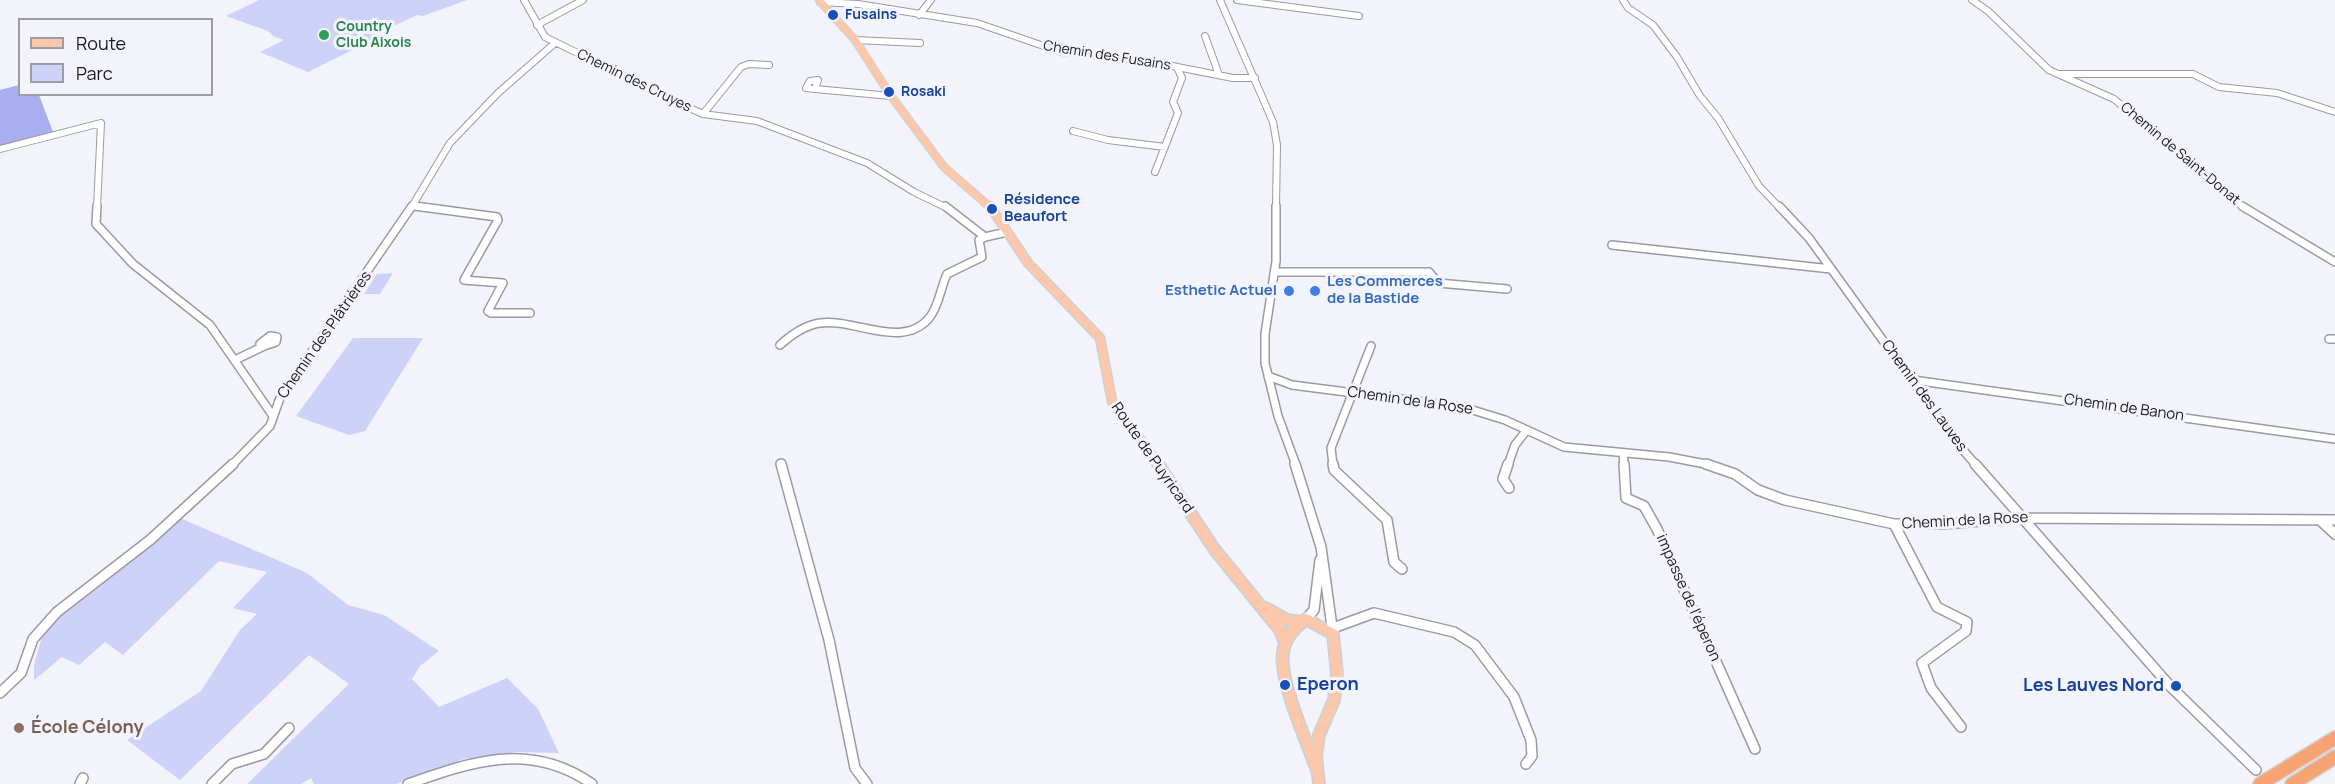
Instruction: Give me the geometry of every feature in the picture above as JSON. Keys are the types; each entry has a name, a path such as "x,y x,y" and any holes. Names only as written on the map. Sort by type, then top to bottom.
{"highway":[{"path":"2259,784 2335,738"},
{"path":"2292,784 2335,757"}],"main road":[{"name":"Route de Puyricard","path":"823,1 855,40 891,96 944,167 988,204 1028,263 1096,332 1100,338 1112,401 1146,445 1215,550 1280,630 1285,643"},
{"name":"Route de Puyricard","path":"1259,603 1279,616 1317,623 1333,631"},
{"path":"1304,620 1290,633 1285,643 1285,686 1301,721 1317,770 1319,784"},
{"path":"1301,721 1311,727 1323,722 1329,716 1334,700 1337,674 1333,631"},
{"path":"1317,770 1319,735 1323,722"}],"street":[{"path":"524,0 531,8 541,33 555,43"},
{"path":"537,25 583,0"},
{"path":"919,15 931,0"},
{"path":"1220,0 1273,122 1277,145 1275,272 1265,334 1268,376 1272,396 1321,547 1333,631 1347,626 1366,614 1374,613 1454,632 1475,645 1514,698 1524,717 1532,756 1526,764"},
{"path":"1237,0 1359,16"},
{"name":"Chemin des Lauves","path":"1623,0 1628,8 1653,25 1677,57 1700,96 1718,118 1769,200 1801,229 1957,443 2170,686 2256,770"},
{"name":"Chemin de Saint-Donat","path":"1972,0 1988,11 2049,70 2114,99 2225,194 2260,219 2335,262"},
{"name":"Chemin des Fusains","path":"823,1 988,26 1060,52 1255,78"},
{"path":"1204,36 1219,75"},
{"path":"855,40 920,43"},
{"name":"Chemin des Cruyes","path":"555,43 703,114 757,122 867,163 914,192 946,207 985,237"},
{"name":"Chemin des Plâtrières","path":"0,693 13,684 21,673 33,639 57,612 150,540 211,486 270,426 280,398 413,206 450,143 498,93 555,43"},
{"path":"703,114 741,67 749,64 769,65"},
{"path":"1155,172 1178,114 1173,102 1182,78 1176,67"},
{"path":"2057,74 2193,74 2219,87 2277,93 2335,112"},
{"path":"815,89 891,96"},
{"path":"0,149 101,123 96,224 133,264 210,325 273,417"},
{"path":"1073,131 1108,140 1165,147"},
{"path":"413,206 497,217 498,220 464,280 503,283 488,311 490,313 530,313"},
{"path":"780,345 790,336 819,323 840,322 890,333 905,332 925,322 931,316 947,274 982,257 979,240 1007,232"},
{"path":"1612,245 1831,269"},
{"path":"1275,272 1430,273 1438,283 1507,289"},
{"path":"236,360 264,346"},
{"path":"1371,346 1331,448 1334,470 1387,520 1395,562 1402,569"},
{"name":"Chemin de la Rose","path":"1268,376 1292,385 1463,407 1489,414 1526,431 1579,450 1708,464 1736,474 1758,490 1785,500 1894,524 1942,524 2021,518 2335,520"},
{"name":"Chemin de Banon","path":"1913,380 2335,439"},
{"path":"1272,396 1278,390 1292,385"},
{"path":"1509,488 1503,479 1515,445 1526,431"},
{"name":"impasse de l'éperon","path":"1623,453 1626,498 1644,506 1657,530 1755,749"},
{"path":"781,464 829,640 855,768 867,784"},
{"path":"2320,520 2335,534"},
{"path":"1894,524 1927,584 1936,607 1967,622 1966,631 1922,663 1931,688 1961,727"},
{"path":"1304,620 1314,610 1321,547"},
{"path":"212,784 232,764 264,754 289,728"},
{"path":"408,784 453,768 522,758 561,763 592,784"}],"green space":[{"name":"Country Club Aixois","path":"259,0 467,0 423,16 417,15 376,34 379,37 308,72 260,52 284,40 273,36 268,31 226,16"},
{"path":"393,273 380,294 364,294 377,274"},
{"path":"353,338 423,338 365,431 349,435 296,416"},
{"path":"180,518 307,573 348,605 384,615 439,651 420,666 412,679 439,707 507,678 538,709 559,753 516,752 464,759 396,784 314,784 311,778 301,784 247,784 349,684 309,655 180,780 127,740 201,691 240,630 257,614 233,608 267,572 219,561 123,655 105,642 79,665 62,657 34,680 34,665 44,629"}],"shaded area":[{"path":"18,85 18,96 39,96 53,132 0,146 0,90"}],"place":[{"name":"Fusains","path":"833,15"},
{"name":"Country Club Aixois","path":"324,35"},
{"name":"Rosaki","path":"889,92"},
{"name":"Résidence Beaufort","path":"992,209"},
{"name":"Esthetic Actuel","path":"1289,291"},
{"name":"Les Commerces de la Bastide","path":"1315,291"},
{"name":"Eperon","path":"1285,685"},
{"name":"Les Lauves Nord","path":"2176,686"},
{"name":"École Célony","path":"19,728"}]}
